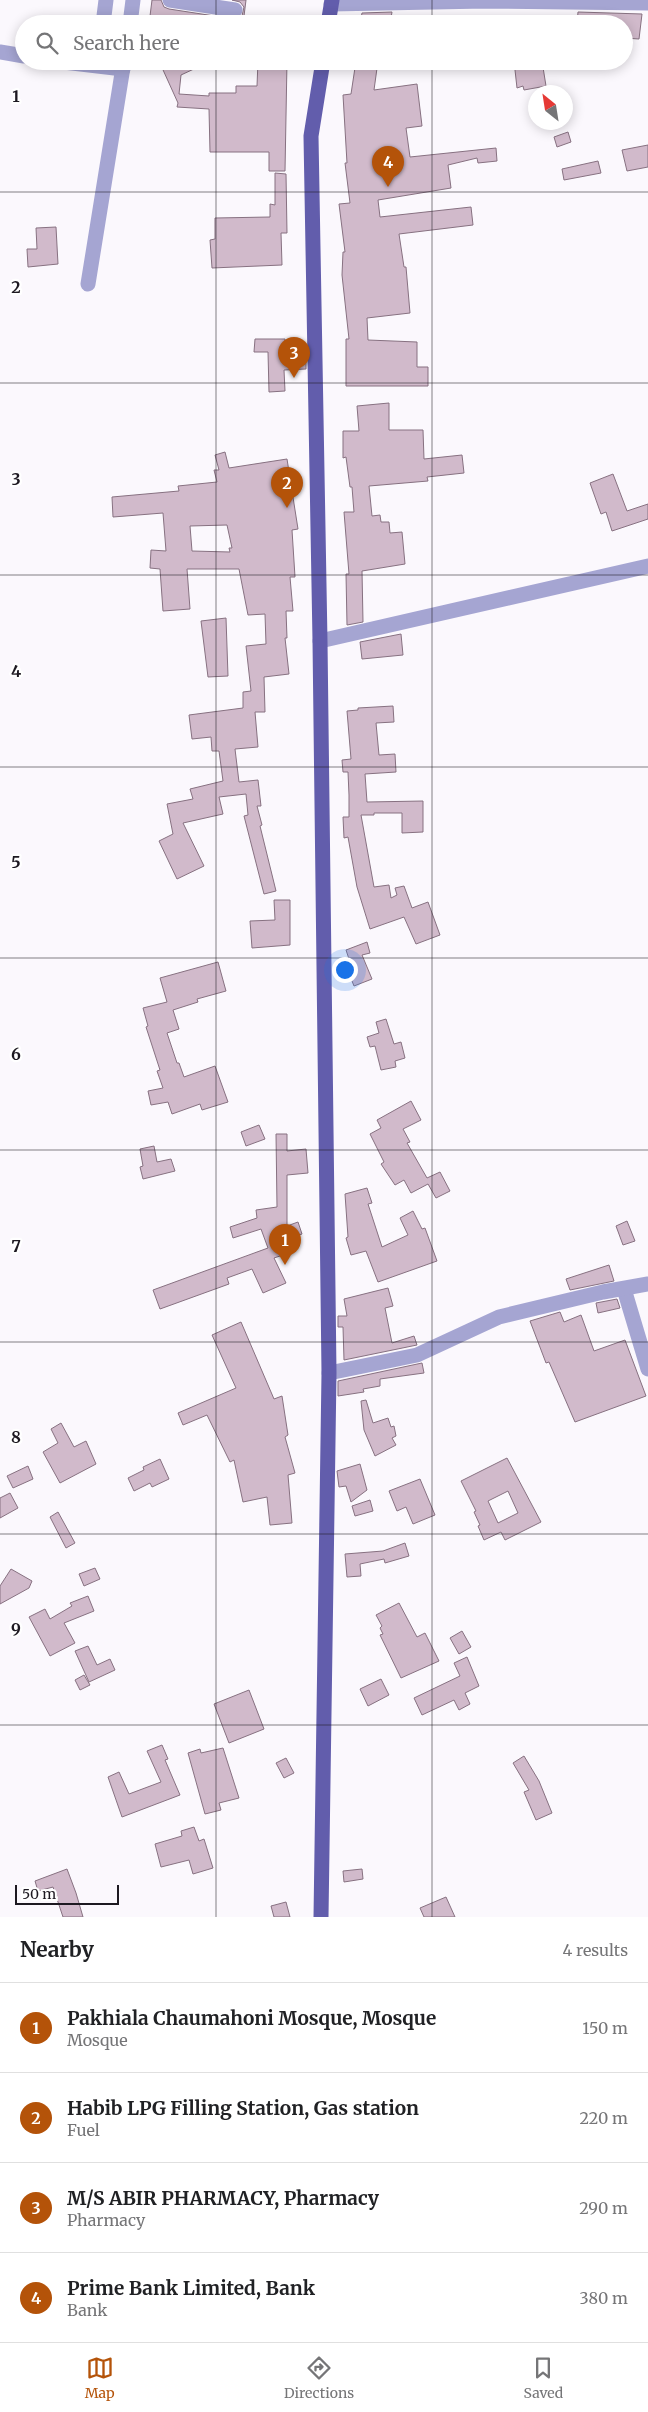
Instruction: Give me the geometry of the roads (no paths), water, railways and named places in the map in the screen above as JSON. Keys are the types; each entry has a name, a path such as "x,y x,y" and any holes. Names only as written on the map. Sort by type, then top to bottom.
{"main road":[{"path":"330,15 332,2"},
{"path":"321,70 311,136 320,642 329,1373 321,1917"}],"street":[{"path":"105,15 106,0"},
{"path":"131,15 133,0"},
{"path":"170,0 235,10"},
{"path":"332,2 648,3"},
{"path":"0,52 15,54"},
{"path":"88,284 122,70"},
{"path":"320,642 648,566"},
{"path":"329,1373 417,1355 438,1348 499,1317 602,1292 648,1284"},
{"path":"624,1289 648,1369"}],"place":[{"name":"Prime Bank Limited, Bank","path":"388,187"},
{"name":"M/S ABIR PHARMACY, Pharmacy","path":"294,378"},
{"name":"Habib LPG Filling Station, Gas station","path":"287,508"},
{"name":"Pakhiala Chaumahoni Mosque, Mosque","path":"285,1265"}]}
